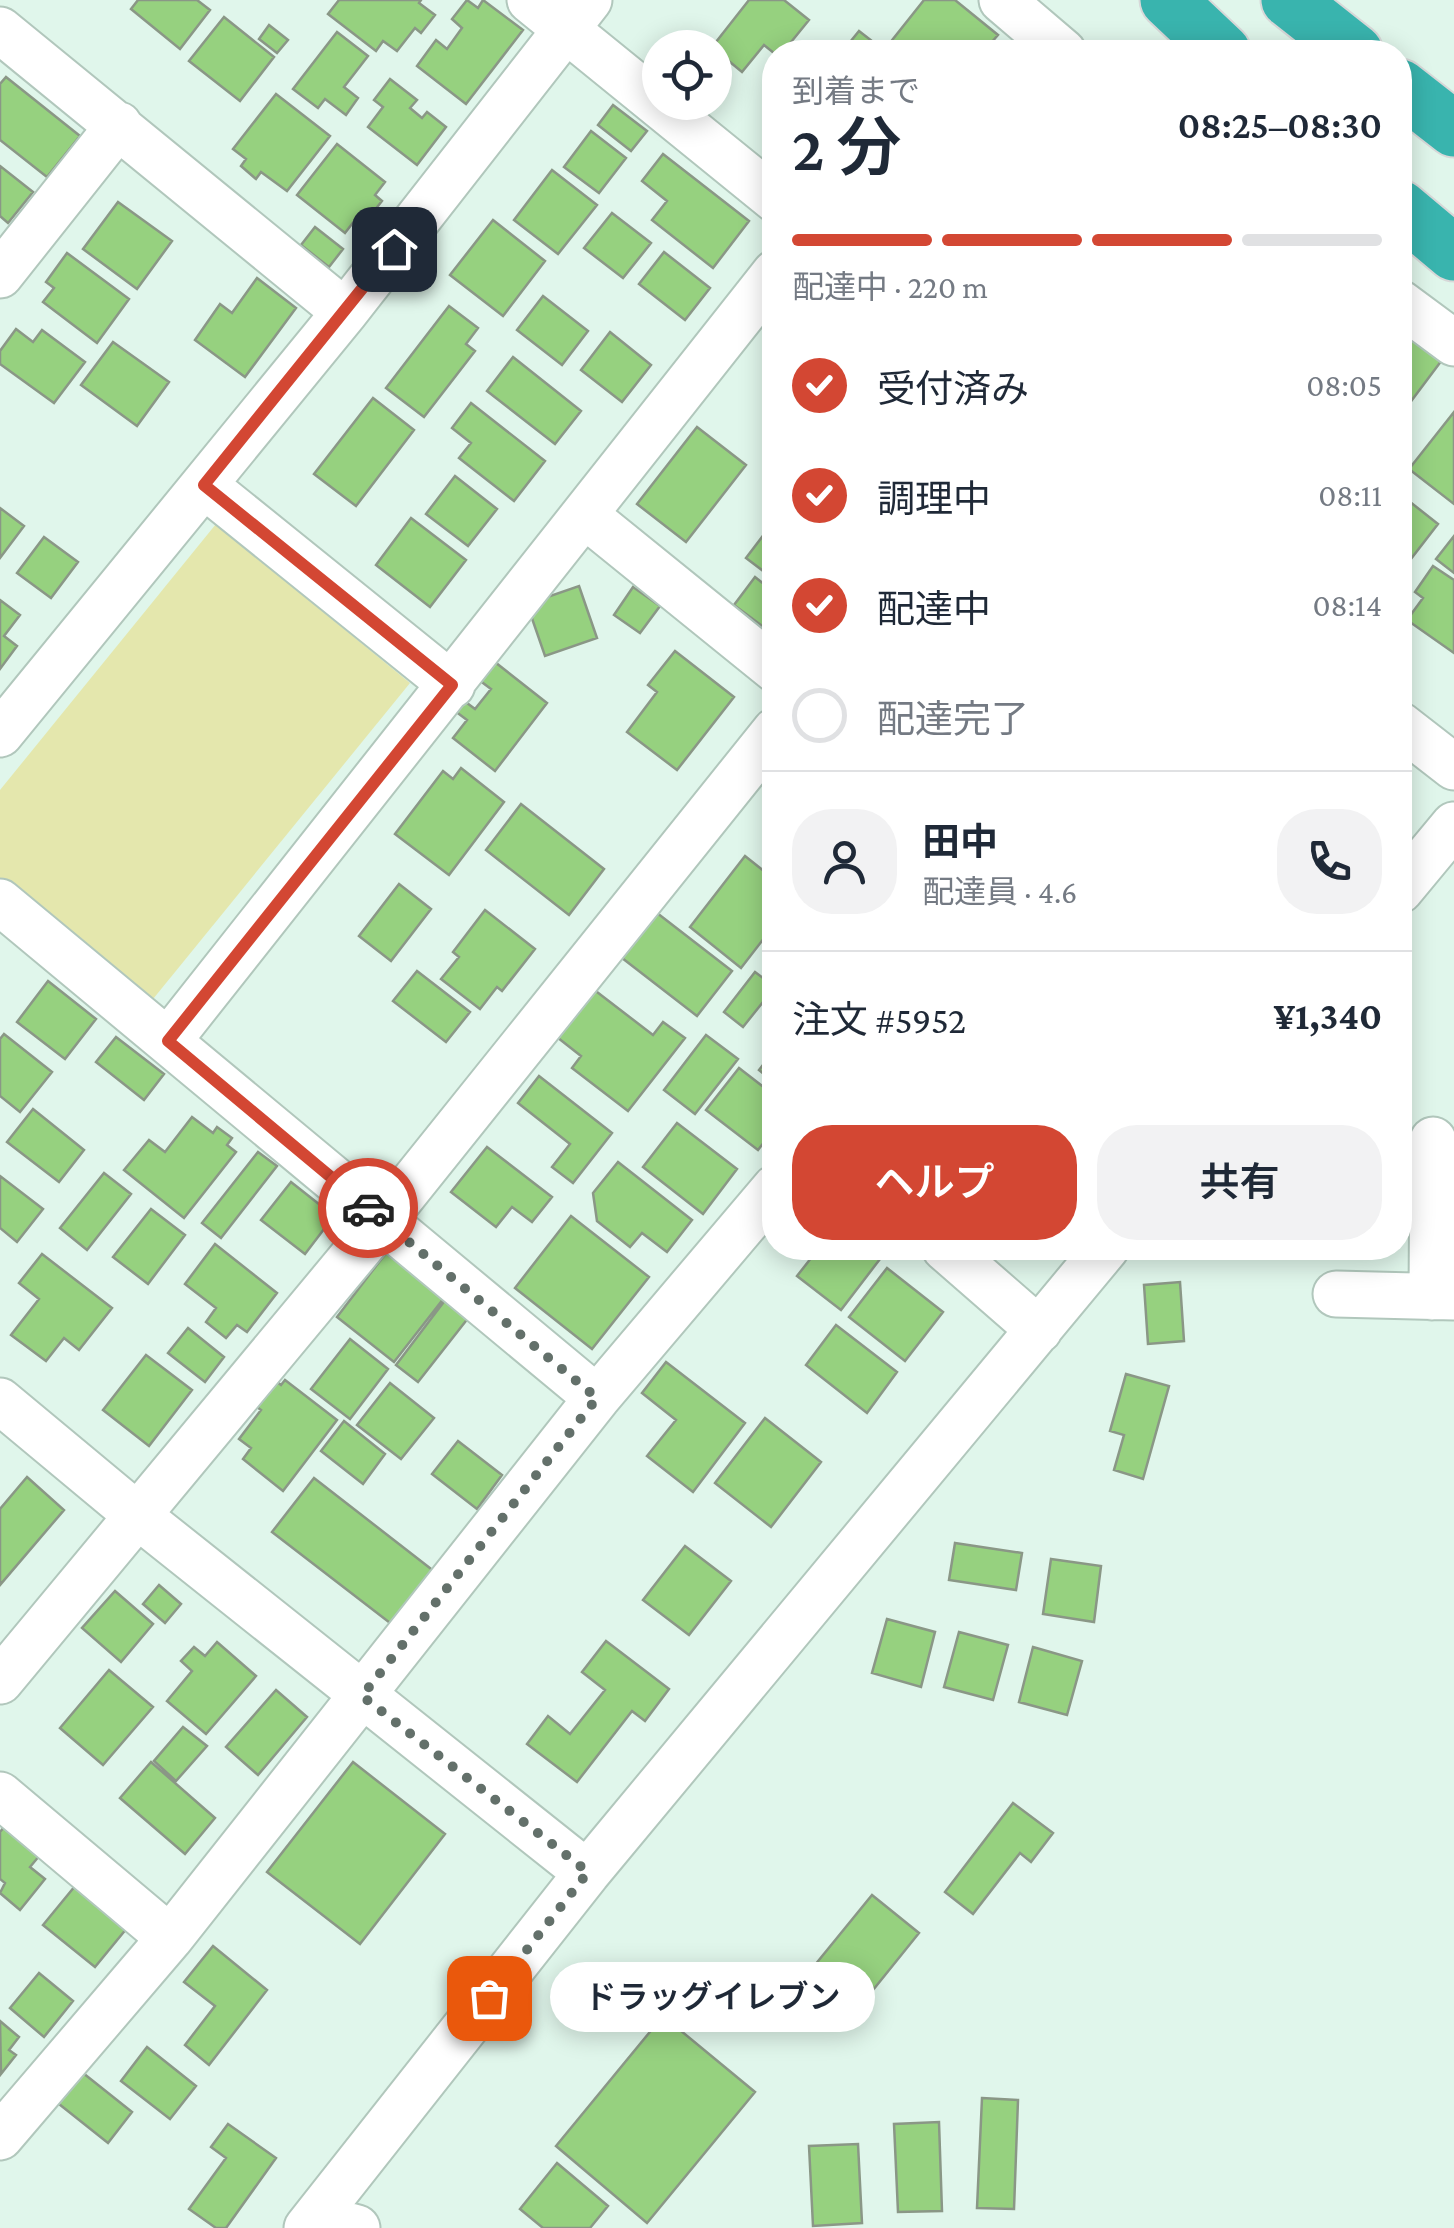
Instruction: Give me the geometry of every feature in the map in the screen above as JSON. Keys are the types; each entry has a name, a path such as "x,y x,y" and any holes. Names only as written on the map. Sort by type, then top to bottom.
{"highway":[{"path":"1168,0 1210,40"},
{"path":"1289,0 1340,40"},
{"path":"1412,97 1454,129"},
{"path":"1412,218 1454,253"}],"street":[{"path":"530,0 577,14 762,187"},
{"path":"1002,0 1049,40"},
{"path":"0,734 345,312 577,14"},
{"path":"0,30 345,312"},
{"path":"0,275 119,125"},
{"path":"168,1041 762,290"},
{"path":"1412,312 1454,343"},
{"path":"204,485 452,685"},
{"path":"586,516 762,658"},
{"path":"1412,734 1454,767"},
{"path":"0,1681 383,1220 762,747"},
{"path":"1412,876 1454,825"},
{"path":"0,902 597,1398"},
{"path":"1336,1294 1443,1297 1429,1142"},
{"path":"0,2138 170,1938 597,1398 762,1203"},
{"path":"959,1260 1039,1330"},
{"path":"327,2224 588,1872 1096,1260"},
{"path":"0,1401 362,1696 588,1872"},
{"path":"0,1794 170,1938"}],"green space":[{"path":"216,524 410,683 149,1004 0,882 0,790"}],"building":[{"path":"138,0 197,0 210,10 180,49 131,9"},
{"path":"339,0 421,0 419,3 435,15 421,33 415,28 397,51 383,41 376,51 328,14"},
{"path":"467,0 478,8 483,0 523,30 466,104 417,66 436,40 447,49 462,28 452,19"},
{"path":"749,0 784,0 809,20 793,40 762,40 762,47 742,72 732,64 732,30 725,30"},
{"path":"924,0 955,0 998,35 994,40 892,40"},
{"path":"224,17 274,57 240,101 189,61"},
{"path":"269,25 288,40 277,53 259,39"},
{"path":"859,31 871,40 852,40"},
{"path":"337,32 368,56 344,87 358,98 346,115 325,99 318,108 293,89"},
{"path":"6,77 80,136 47,177 0,140 0,84"},
{"path":"390,79 417,100 410,108 422,118 427,112 446,127 417,165 368,127 383,107 374,100"},
{"path":"276,94 330,136 287,191 261,172 256,179 241,166 246,159 233,149"},
{"path":"613,105 647,131 631,151 598,125"},
{"path":"591,131 626,158 599,193 564,167"},
{"path":"337,144 385,182 375,195 382,201 362,226 355,220 345,233 297,195"},
{"path":"663,154 749,221 713,268 652,220 667,201 642,181"},
{"path":"0,166 33,192 8,223 0,216"},
{"path":"552,170 597,205 558,254 514,220"},
{"path":"118,202 172,241 137,289 83,249"},
{"path":"612,213 651,243 623,278 584,248"},
{"path":"493,220 545,261 503,316 450,275"},
{"path":"315,227 343,249 329,267 301,245"},
{"path":"664,252 710,288 685,320 639,284"},
{"path":"67,253 129,299 97,343 43,302 54,288 46,282"},
{"path":"257,278 296,308 245,377 195,340 220,304 232,313"},
{"path":"543,296 588,331 562,365 517,330"},
{"path":"449,306 478,328 466,344 475,351 424,417 386,388"},
{"path":"16,329 33,342 42,330 85,362 54,403 0,364 0,351"},
{"path":"1412,331 1445,356 1412,400"},
{"path":"610,332 651,365 622,402 581,370"},
{"path":"113,342 169,382 137,426 81,385"},
{"path":"513,357 581,411 555,444 487,391"},
{"path":"373,398 414,430 356,506 314,474"},
{"path":"471,403 545,461 514,501 459,458 471,443 452,428"},
{"path":"1454,412 1454,504 1412,471 1412,465"},
{"path":"697,427 746,465 686,542 637,504"},
{"path":"455,476 497,509 468,546 426,514"},
{"path":"1412,503 1438,524 1412,558"},
{"path":"0,508 24,526 0,558"},
{"path":"411,518 466,560 430,607 376,565"},
{"path":"1454,536 1454,573 1436,559"},
{"path":"44,537 78,562 51,598 17,573"},
{"path":"762,537 762,570 746,558"},
{"path":"1433,566 1454,580 1454,653 1412,624 1412,613 1423,598 1415,592"},
{"path":"755,577 762,583 762,626 734,605"},
{"path":"579,586 597,638 545,656 527,604"},
{"path":"633,587 660,606 640,633 614,615"},
{"path":"0,600 20,615 4,636 17,646 0,669"},
{"path":"675,651 734,697 677,770 627,732 657,692 648,685"},
{"path":"486,655 547,703 495,771 453,738 467,720 447,705 455,694 475,709 491,689 471,674"},
{"path":"461,768 504,802 449,875 395,834 443,771 453,779"},
{"path":"521,804 604,869 569,915 486,850"},
{"path":"745,856 762,870 762,941 741,968 690,927"},
{"path":"399,884 431,909 391,961 359,936"},
{"path":"648,906 732,971 697,1016 613,951"},
{"path":"485,910 535,949 502,991 497,987 480,1009 441,979 459,957 453,952"},
{"path":"417,971 470,1012 446,1042 393,1001"},
{"path":"755,972 762,977 762,1003 743,1027 724,1012"},
{"path":"48,981 96,1019 65,1059 17,1022"},
{"path":"584,982 653,1035 663,1022 685,1038 628,1111 572,1068 581,1056 548,1030"},
{"path":"4,1034 52,1072 20,1112 0,1096 0,1039"},
{"path":"706,1035 738,1059 695,1114 664,1090"},
{"path":"116,1037 164,1074 144,1100 96,1062"},
{"path":"739,1068 762,1086 762,1145 758,1150 706,1110"},
{"path":"539,1076 612,1133 573,1183 552,1167 570,1144 518,1103"},
{"path":"33,1109 84,1150 59,1182 7,1142"},
{"path":"192,1117 213,1133 217,1127 232,1138 227,1145 236,1152 184,1218 124,1170 149,1140 165,1152"},
{"path":"677,1123 737,1169 703,1214 643,1167"},
{"path":"487,1147 552,1197 532,1222 512,1207 496,1227 451,1192"},
{"path":"258,1152 277,1166 221,1238 202,1223"},
{"path":"618,1162 692,1220 667,1252 642,1233 630,1247 597,1221 593,1193"},
{"path":"104,1173 131,1194 87,1250 60,1228"},
{"path":"0,1176 43,1209 17,1242 0,1228"},
{"path":"291,1182 334,1216 305,1254 261,1220"},
{"path":"151,1209 185,1235 148,1284 113,1257"},
{"path":"571,1216 649,1277 592,1349 515,1288"},
{"path":"215,1244 277,1293 247,1332 237,1325 226,1338 206,1322 216,1308 185,1284"},
{"path":"386,1253 444,1298 394,1362 337,1317"},
{"path":"42,1254 112,1308 79,1350 64,1338 46,1361 11,1335 39,1299 19,1283"},
{"path":"810,1260 879,1260 841,1310 797,1276"},
{"path":"887,1268 943,1312 905,1361 849,1317"},
{"path":"1180,1282 1184,1341 1148,1344 1144,1285"},
{"path":"446,1299 469,1317 418,1382 396,1365"},
{"path":"836,1325 897,1372 867,1413 806,1365"},
{"path":"188,1328 224,1357 205,1382 168,1353"},
{"path":"350,1339 388,1369 350,1419 311,1389"},
{"path":"146,1355 192,1390 149,1446 103,1410"},
{"path":"666,1362 745,1423 693,1492 647,1456 676,1420 642,1393"},
{"path":"1126,1374 1169,1386 1143,1479 1114,1470 1124,1435 1110,1431"},
{"path":"272,1378 281,1385 285,1380 337,1420 283,1491 243,1459 251,1448 239,1439 261,1410 253,1404"},
{"path":"390,1383 434,1418 401,1459 357,1425"},
{"path":"765,1418 821,1462 771,1527 715,1483"},
{"path":"344,1421 385,1454 363,1484 321,1451"},
{"path":"458,1441 502,1475 477,1509 432,1474"},
{"path":"27,1477 64,1510 0,1585 0,1509"},
{"path":"314,1478 435,1572 394,1626 272,1532"},
{"path":"955,1543 1022,1553 1016,1590 949,1580"},
{"path":"685,1546 731,1581 689,1635 643,1600"},
{"path":"1051,1559 1101,1566 1094,1622 1043,1614"},
{"path":"159,1585 181,1604 165,1623 143,1604"},
{"path":"115,1591 153,1624 121,1662 82,1628"},
{"path":"887,1619 935,1632 921,1687 872,1673"},
{"path":"959,1632 1008,1645 993,1700 944,1687"},
{"path":"606,1641 669,1689 645,1721 632,1711 577,1782 527,1744 548,1716 570,1734 605,1690 582,1672"},
{"path":"217,1642 256,1676 206,1734 167,1701 192,1671 181,1661 194,1647 205,1656"},
{"path":"1033,1647 1082,1661 1067,1715 1019,1702"},
{"path":"109,1670 153,1707 103,1765 60,1728"},
{"path":"276,1690 307,1717 258,1775 226,1747"},
{"path":"183,1727 207,1746 176,1781 154,1761"},
{"path":"151,1762 215,1818 185,1854 120,1798"},
{"path":"353,1762 445,1834 360,1944 267,1872"},
{"path":"1013,1803 1053,1833 1031,1862 1020,1853 973,1914 945,1892"},
{"path":"10,1820 45,1849 30,1867 45,1879 20,1910 0,1893 5,1883 0,1879 0,1832"},
{"path":"80,1880 132,1922 95,1967 43,1925"},
{"path":"872,1895 919,1933 848,2021 801,1982"},
{"path":"213,1946 267,1990 209,2065 185,2045 215,2006 184,1982"},
{"path":"39,1973 73,2001 44,2037 10,2008"},
{"path":"663,2016 755,2092 647,2223 556,2146"},
{"path":"0,2021 19,2037 9,2050 16,2055 1,2074"},
{"path":"147,2047 196,2086 170,2119 121,2081"},
{"path":"78,2069 132,2112 108,2143 54,2100"},
{"path":"982,2098 1018,2100 1014,2209 977,2208"},
{"path":"939,2122 942,2211 898,2212 894,2124"},
{"path":"228,2124 276,2158 226,2228 216,2228 189,2209 226,2158 211,2147"},
{"path":"858,2144 862,2223 813,2226 809,2146"},
{"path":"557,2163 608,2206 590,2228 543,2228 520,2209"}],"way so far":[{"path":"368,1208 597,1398 362,1696 588,1872 489,1998"}],"place":[{"name":"ドラッグイレブン","path":"489,1998"}],"route":[{"path":"368,1208 168,1041 452,685 204,485 394,249"}]}
